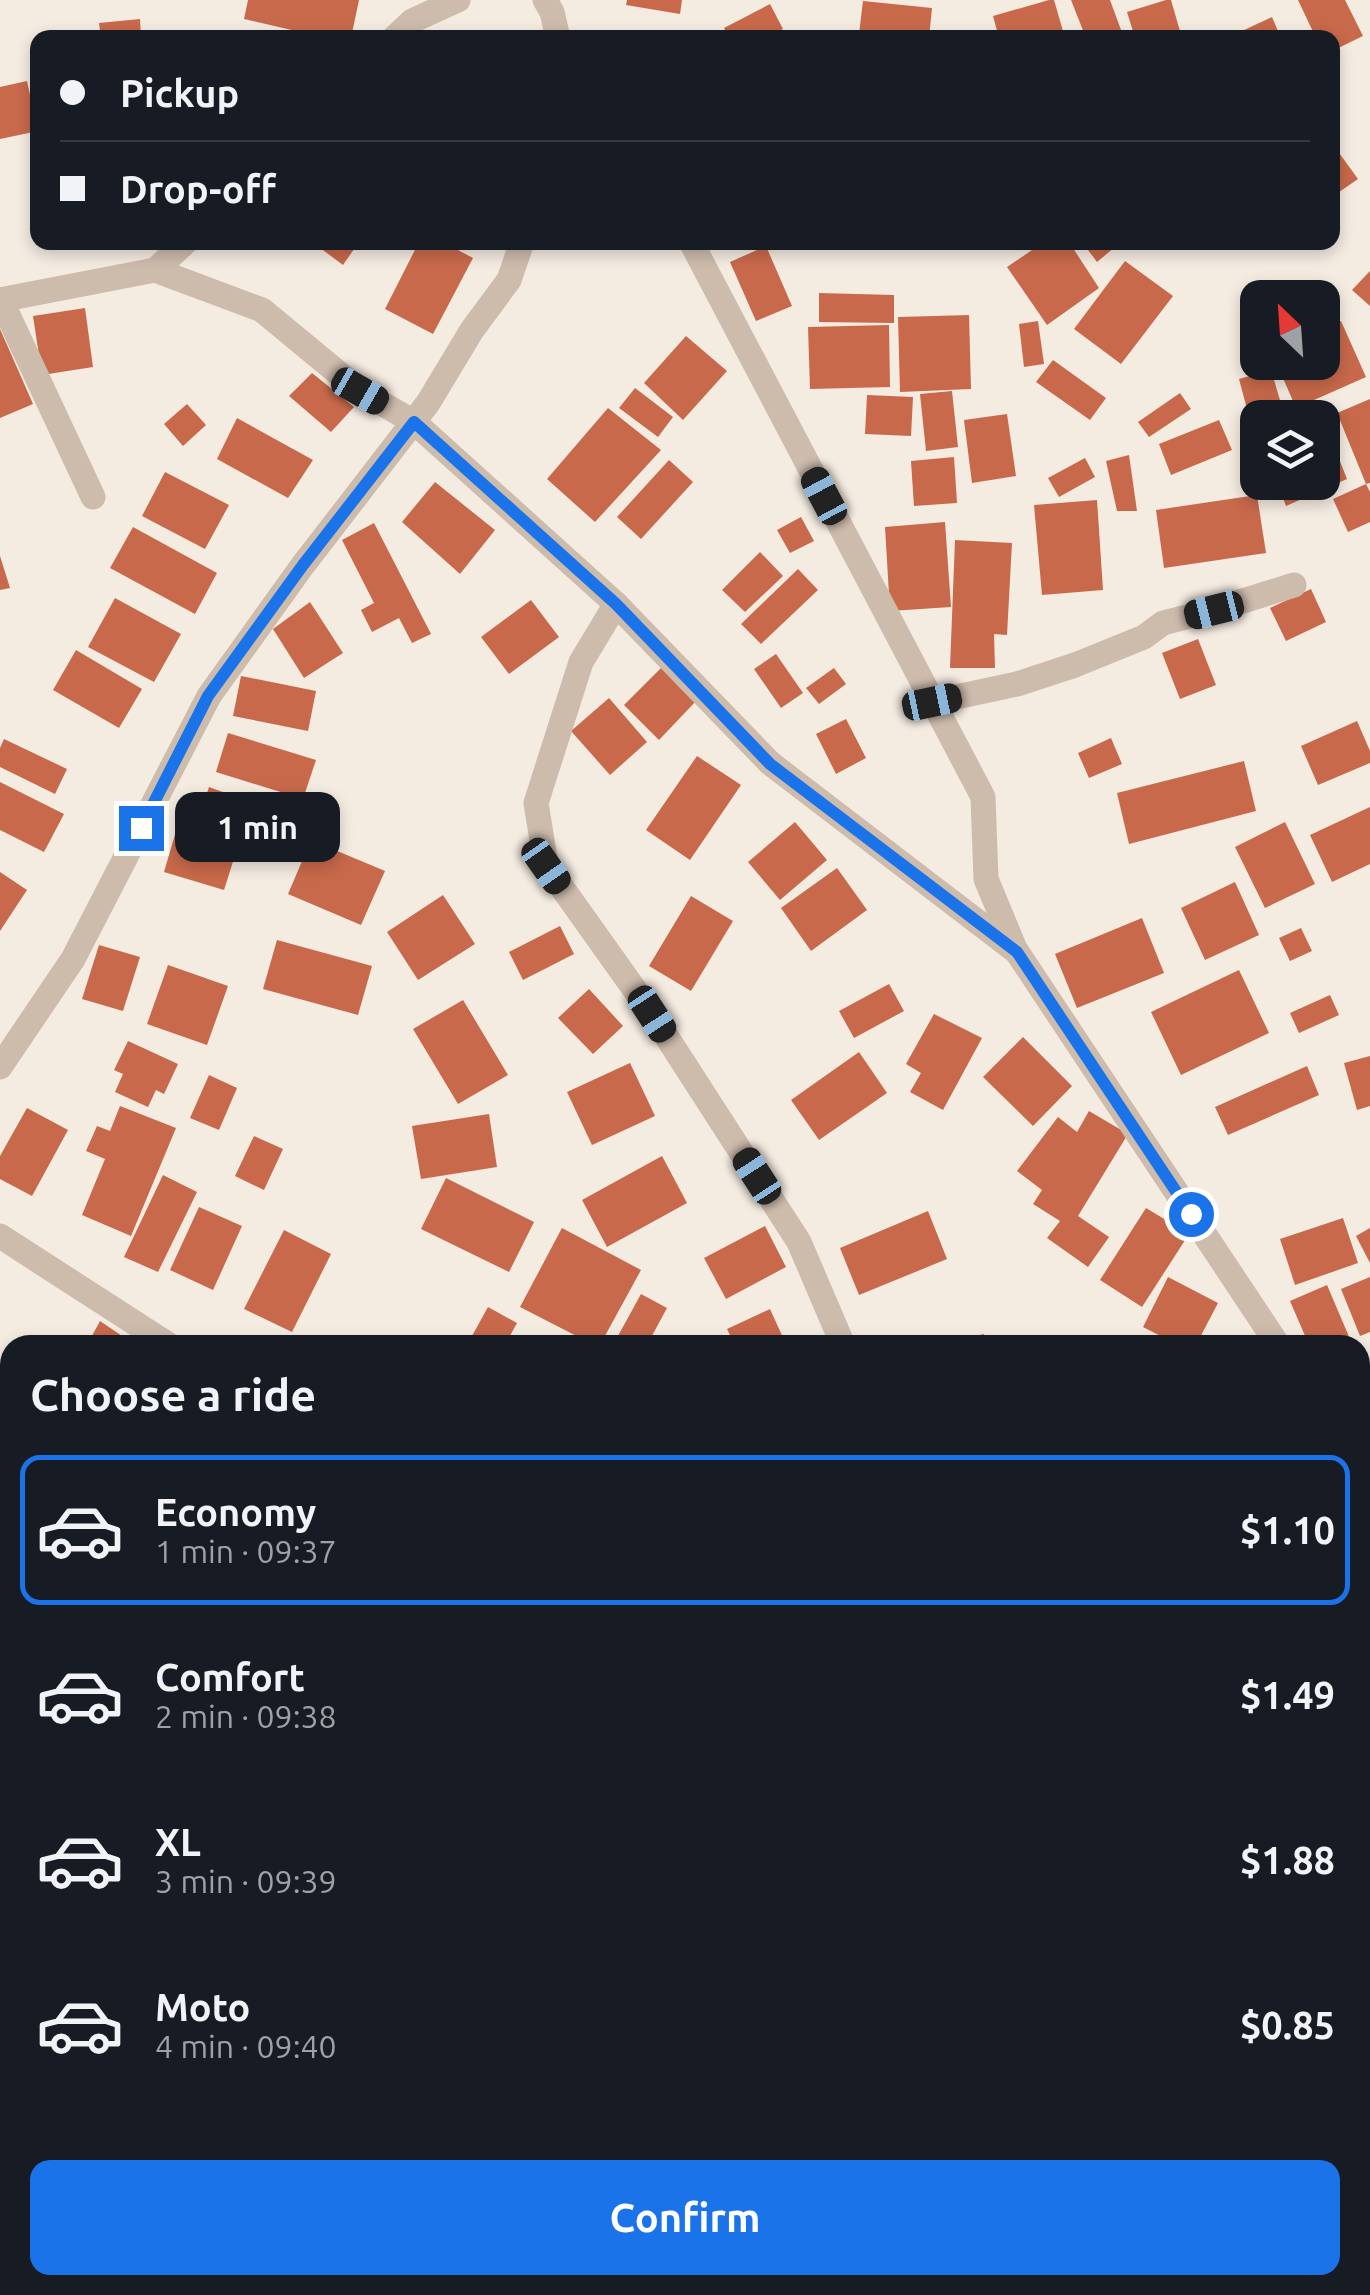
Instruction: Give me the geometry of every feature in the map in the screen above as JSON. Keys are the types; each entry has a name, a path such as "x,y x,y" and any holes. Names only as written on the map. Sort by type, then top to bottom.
{"street":[{"path":"402,30 412,21 458,0"},
{"path":"549,6 565,30"},
{"path":"93,497 0,300 155,270 177,250"},
{"path":"0,1066 74,959 208,696 428,403 472,330 510,280 519,250"},
{"path":"695,250 983,796 986,879 1017,952 1271,1335"},
{"path":"155,270 262,310 360,391 414,422 616,604 770,764 1017,952"},
{"path":"932,702 1061,670 1144,636 1163,622 1294,585"},
{"path":"616,604 582,662 536,803 546,866 652,1014 799,1242 839,1335"},
{"path":"0,1236 153,1335"}],"building":[{"path":"248,0 359,0 353,30 291,30 244,19"},
{"path":"627,0 682,0 680,14 626,5"},
{"path":"1054,0 1063,30 997,30 993,16"},
{"path":"1071,0 1110,0 1121,30 1083,30"},
{"path":"1171,0 1180,30 1133,30 1127,12"},
{"path":"1298,0 1345,0 1363,36 1340,47 1340,30 1312,30"},
{"path":"863,1 932,8 930,30 859,30"},
{"path":"770,4 783,29 725,30"},
{"path":"1272,17 1278,30 1244,30"},
{"path":"140,19 141,30 100,30 99,23"},
{"path":"27,81 30,133 0,139 0,87"},
{"path":"1340,154 1358,179 1340,191"},
{"path":"323,250 353,250 343,265"},
{"path":"415,250 458,250 473,258 433,334 385,309"},
{"path":"757,250 768,250 792,306 756,321 730,262"},
{"path":"1032,250 1074,250 1099,288 1047,325 1007,267"},
{"path":"1088,250 1111,250 1097,262"},
{"path":"1125,261 1173,296 1121,364 1074,329"},
{"path":"1370,271 1370,306 1352,290"},
{"path":"819,293 894,295 894,323 819,322"},
{"path":"85,308 93,367 42,375 33,316"},
{"path":"969,315 971,389 900,392 898,317"},
{"path":"1038,321 1044,364 1024,367 1019,324"},
{"path":"1340,321 1366,377 1314,400 1293,400 1284,380 1340,380"},
{"path":"889,325 890,387 810,389 808,327"},
{"path":"0,329 33,404 0,418"},
{"path":"686,336 727,371 683,420 644,383"},
{"path":"1053,360 1106,398 1090,420 1036,382"},
{"path":"312,373 354,407 331,432 289,396"},
{"path":"1239,379 1274,380 1280,400 1245,400"},
{"path":"635,388 673,417 658,437 619,408"},
{"path":"952,391 958,447 926,451 920,394"},
{"path":"1180,393 1191,409 1149,437 1138,422"},
{"path":"867,395 913,397 911,436 865,434"},
{"path":"1370,399 1370,483 1366,484 1340,412"},
{"path":"187,404 206,425 183,446 164,424"},
{"path":"608,408 661,450 595,522 547,479"},
{"path":"1007,414 1016,476 972,483 964,420"},
{"path":"237,418 313,460 288,498 217,459"},
{"path":"1219,420 1232,450 1171,475 1159,444"},
{"path":"1129,455 1137,511 1117,511 1106,461"},
{"path":"954,457 957,503 914,506 911,461"},
{"path":"1085,458 1095,477 1059,497 1048,478"},
{"path":"669,460 693,482 641,539 617,517"},
{"path":"1340,461 1347,479 1340,482"},
{"path":"165,472 229,505 205,549 142,516"},
{"path":"435,482 495,530 460,574 402,522"},
{"path":"1366,484 1370,492 1370,522 1348,532 1333,500 1340,500 1340,496"},
{"path":"1240,498 1258,500 1266,553 1164,568 1156,510"},
{"path":"1097,500 1103,590 1042,595 1034,505"},
{"path":"801,517 814,541 790,553 777,530"},
{"path":"945,522 951,607 890,611 885,527"},
{"path":"374,523 431,634 412,643 399,618 372,632 361,610 374,603 342,540"},
{"path":"133,527 217,573 195,614 110,568"},
{"path":"955,540 1012,543 1007,635 994,634 995,668 950,668"},
{"path":"760,552 783,576 745,612 722,590"},
{"path":"0,556 10,588 0,590"},
{"path":"798,569 818,590 761,644 741,624"},
{"path":"1311,589 1326,622 1286,641 1270,608"},
{"path":"115,598 181,634 154,682 88,647"},
{"path":"531,600 559,637 509,674 481,637"},
{"path":"310,602 343,653 304,678 273,629"},
{"path":"1198,639 1216,685 1180,699 1162,653"},
{"path":"76,650 142,689 119,728 53,690"},
{"path":"776,654 803,693 781,708 754,669"},
{"path":"663,666 697,700 659,740 624,705"},
{"path":"834,668 846,684 819,704 806,688"},
{"path":"241,676 316,691 308,731 233,716"},
{"path":"609,698 647,742 610,775 571,731"},
{"path":"846,719 866,758 836,774 816,734"},
{"path":"1357,721 1370,751 1370,763 1318,785 1301,746"},
{"path":"228,733 316,760 303,799 216,772"},
{"path":"1111,738 1122,764 1089,778 1078,753"},
{"path":"4,739 67,769 55,794 0,767"},
{"path":"697,756 741,785 690,860 646,830"},
{"path":"1244,761 1256,811 1129,844 1117,793"},
{"path":"0,782 64,814 44,852 0,830"},
{"path":"209,787 273,810 264,833 201,811"},
{"path":"1370,807 1370,864 1332,882 1310,835"},
{"path":"795,822 827,860 780,900 748,862"},
{"path":"1285,822 1315,884 1265,908 1235,847"},
{"path":"176,831 237,849 224,890 164,872"},
{"path":"311,840 385,871 361,925 288,894"},
{"path":"837,868 867,910 811,951 781,908"},
{"path":"0,872 27,890 0,931"},
{"path":"1235,882 1259,935 1205,960 1181,908"},
{"path":"443,895 475,944 418,980 387,932"},
{"path":"691,896 733,921 691,991 649,966"},
{"path":"1142,918 1164,973 1077,1008 1055,954"},
{"path":"560,926 574,954 523,980 509,952"},
{"path":"1301,928 1312,951 1290,961 1279,938"},
{"path":"277,940 372,966 358,1015 263,989"},
{"path":"99,945 140,957 123,1011 82,999"},
{"path":"168,965 228,986 207,1045 147,1024"},
{"path":"1239,970 1269,1033 1181,1075 1151,1012"},
{"path":"889,984 904,1011 854,1038 839,1011"},
{"path":"589,989 623,1026 593,1054 558,1018"},
{"path":"1330,995 1339,1015 1299,1033 1290,1013"},
{"path":"463,1000 508,1075 458,1104 413,1029"},
{"path":"934,1014 982,1038 943,1110 910,1092 921,1073 906,1064"},
{"path":"1023,1037 1072,1086 1033,1126 983,1077"},
{"path":"128,1041 178,1064 164,1094 156,1090 148,1107 115,1092 123,1074 114,1070"},
{"path":"859,1052 887,1093 819,1140 791,1100"},
{"path":"1370,1056 1370,1106 1357,1110 1344,1063"},
{"path":"630,1063 655,1116 592,1145 567,1092"},
{"path":"1307,1066 1319,1095 1228,1135 1215,1107"},
{"path":"209,1075 237,1088 219,1130 190,1118"},
{"path":"120,1106 176,1128 131,1236 82,1215 105,1159 86,1151 97,1126 110,1131"},
{"path":"27,1108 68,1130 32,1196 0,1179 0,1156"},
{"path":"1089,1111 1128,1134 1078,1216 1109,1237 1088,1267 1047,1238 1060,1221 1033,1204 1042,1190 1017,1171 1058,1117 1077,1132"},
{"path":"489,1114 497,1167 421,1179 412,1126"},
{"path":"254,1136 283,1149 264,1190 235,1176"},
{"path":"662,1156 687,1203 607,1247 582,1200"},
{"path":"163,1175 197,1192 158,1272 124,1257"},
{"path":"446,1178 534,1222 509,1272 421,1229"},
{"path":"199,1207 242,1226 213,1290 170,1270"},
{"path":"1146,1208 1189,1234 1142,1307 1100,1280"},
{"path":"928,1211 947,1259 859,1295 840,1248"},
{"path":"1343,1218 1358,1263 1295,1285 1280,1239"},
{"path":"765,1226 786,1267 726,1299 704,1258"},
{"path":"562,1228 641,1270 605,1335 575,1335 520,1307"},
{"path":"1370,1228 1370,1263 1356,1236"},
{"path":"284,1230 331,1254 292,1332 244,1309"},
{"path":"1168,1277 1218,1303 1201,1335 1159,1335 1143,1327"},
{"path":"1370,1277 1370,1332 1360,1335 1341,1289"},
{"path":"1327,1285 1348,1335 1305,1335 1290,1301"},
{"path":"641,1294 667,1308 652,1335 618,1335"},
{"path":"488,1307 517,1323 510,1335 473,1335"},
{"path":"770,1309 782,1335 730,1335 727,1329"},
{"path":"100,1321 121,1335 92,1335"}],"route":[{"path":"141,828 208,696 414,422 616,604 770,764 1017,952 1191,1214"}]}
